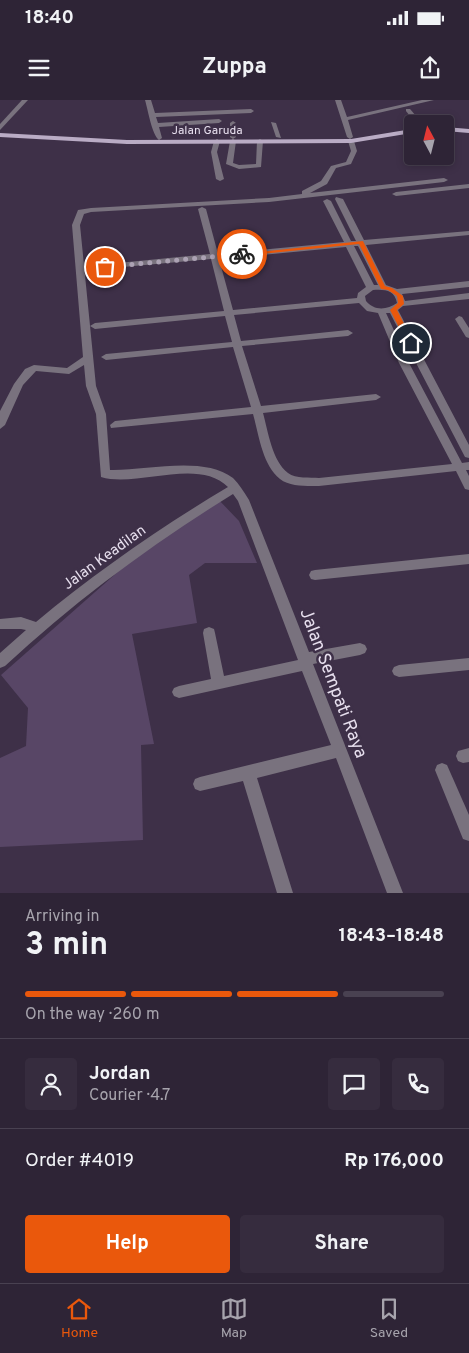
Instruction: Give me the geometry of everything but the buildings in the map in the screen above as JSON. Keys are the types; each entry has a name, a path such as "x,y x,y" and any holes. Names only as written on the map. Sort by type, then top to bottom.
{"main road":[{"path":"454,128 469,130"},
{"name":"Jalan Garuda","path":"127,140 158,138 371,139 404,131"},
{"name":"Jalan Garuda","path":"0,134 127,140 217,141 233,139"},
{"name":"Jalan Garuda","path":"260,139 279,137 350,139"}],"street":[{"path":"0,128 25,100"},
{"path":"148,100 158,138"},
{"path":"299,197 324,182 333,167 350,163 354,151 338,100"},
{"path":"389,100 397,106"},
{"path":"345,119 431,100"},
{"path":"408,110 412,115"},
{"path":"151,116 251,111"},
{"path":"154,126 219,121"},
{"path":"233,123 233,139 229,164 240,167 259,166 260,139"},
{"path":"273,123 279,137"},
{"path":"217,141 214,152 220,180"},
{"path":"235,488 226,479 209,471 153,471 117,475 105,474 101,414 91,386 76,225 77,218 81,212 299,197 444,180"},
{"path":"81,218 327,201 469,186"},
{"path":"339,200 383,288"},
{"path":"327,201 350,243 371,288"},
{"path":"202,209 256,409 272,461 284,477 299,481 318,482 464,467"},
{"path":"90,268 469,233"},
{"path":"360,300 361,295 371,288 383,288 396,292 469,284"},
{"path":"396,292 400,296 397,307 456,432 469,454"},
{"path":"360,300 364,305 381,311 469,296"},
{"path":"95,326 360,300"},
{"path":"381,311 404,363 464,467 469,486"},
{"path":"459,319 468,332"},
{"path":"106,357 348,333"},
{"path":"0,424 23,378 30,369 69,371 89,358"},
{"path":"115,426 376,397"},
{"name":"Jalan Keadilan","path":"0,662 37,628 110,570 191,514 235,488"},
{"name":"Jalan Sempati Raya","path":"235,488 243,500 395,893"},
{"path":"315,575 469,559"},
{"path":"1,624 21,623 37,628"},
{"path":"209,633 219,684"},
{"path":"179,692 360,649"},
{"path":"398,672 469,664"},
{"path":"200,784 341,750"},
{"path":"442,770 469,833"},
{"path":"248,773 285,893"}],"shaded area":[{"path":"217,498 239,521 257,563 205,563 189,575 197,623 132,634 154,744 141,745 143,840 0,847 0,758 26,746 28,708 1,675 171,525"}],"way so far":[{"path":"105,267 242,254"}],"route":[{"path":"242,254 361,242 383,288 396,292 402,300 401,304 393,310 411,343"}]}
